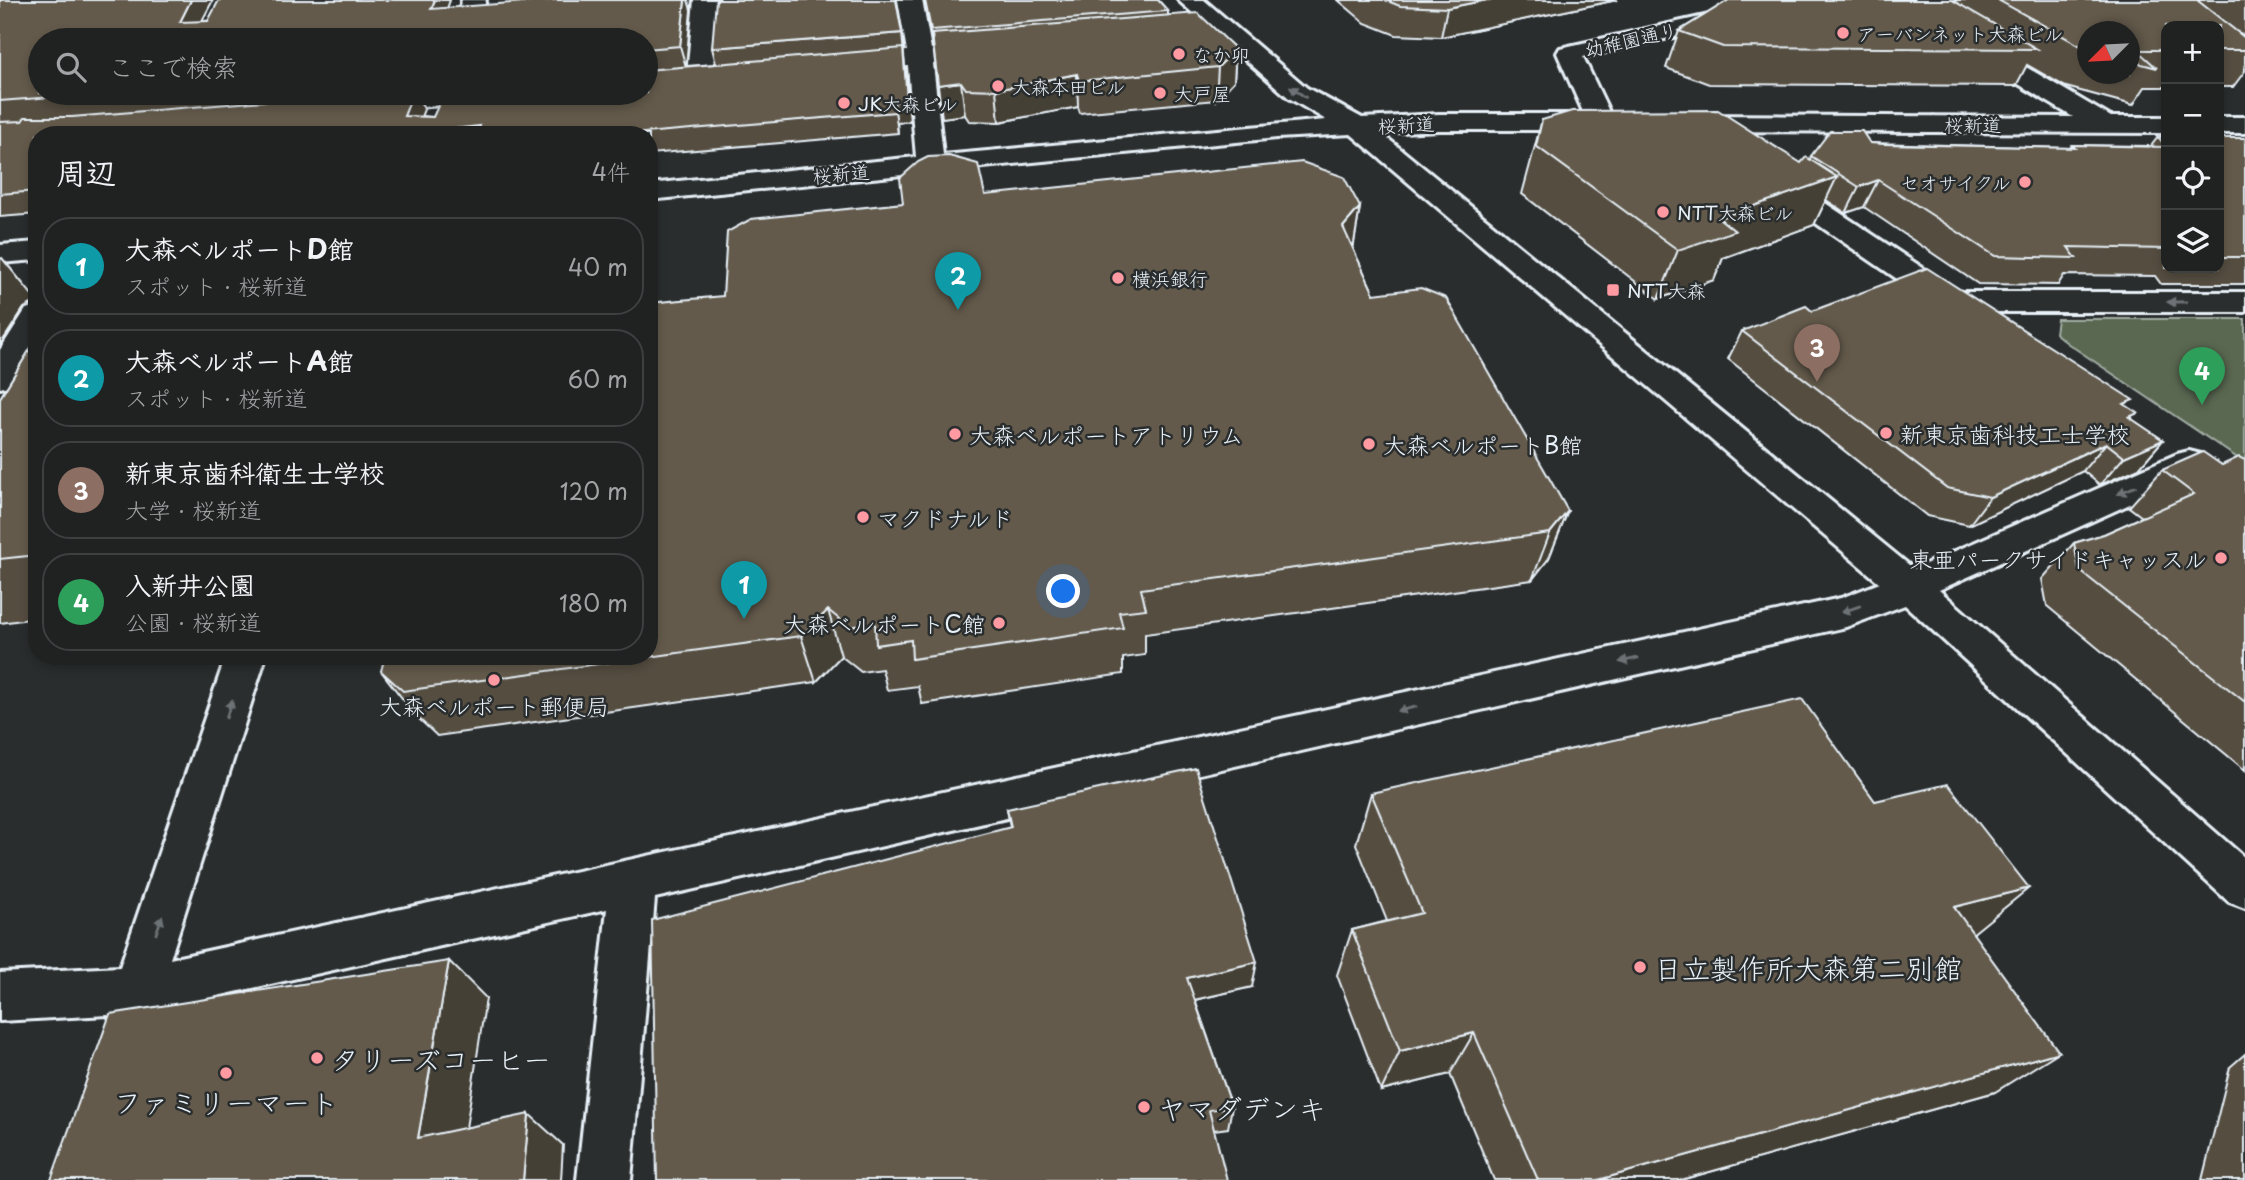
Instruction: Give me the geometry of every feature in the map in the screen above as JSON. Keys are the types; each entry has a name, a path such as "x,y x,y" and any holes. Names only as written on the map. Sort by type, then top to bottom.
{"street":[{"path":"700,75 706,0"},
{"path":"911,0 920,57 930,165"},
{"path":"1190,0 1298,93 1357,126 1910,587 2245,887"},
{"name":"幼稚園通り","path":"1613,122 1569,53 1809,0"},
{"path":"1895,0 2106,125"},
{"path":"468,20 495,16"},
{"path":"1199,34 1227,32"},
{"path":"824,65 1007,50"},
{"path":"673,78 728,73"},
{"path":"1327,84 1357,126"},
{"path":"434,122 441,105"},
{"name":"桜新道","path":"658,191 1277,130 1439,122 1613,122"},
{"name":"桜新道","path":"1952,302 1738,157 1675,123 2161,125"},
{"path":"2224,125 2245,125"},
{"path":"0,254 28,252"},
{"path":"1952,302 2245,302"},
{"path":"1952,302 1997,332"},
{"path":"0,377 28,331"},
{"path":"0,997 136,990 1846,612 1910,587 2189,462"},
{"path":"116,1051 243,665"},
{"path":"604,1180 633,882"}],"green space":[{"path":"2057,319 2245,319 2245,463 2067,343 2055,333"}],"building":[{"path":"0,0 191,0 180,22 208,21 219,0 435,0 431,9 551,0 685,0 680,46 658,48 658,28 28,28 28,99 0,101"},
{"path":"716,0 896,0 902,33 712,48"},
{"path":"925,0 1158,0 1168,11 931,30"},
{"path":"1385,0 1487,0 1447,8 1400,6"},
{"path":"1729,0 1952,0 2037,49 1723,47 1679,31"},
{"path":"1998,0 2197,0 2224,21 2161,21 2161,50 2140,50 2140,21 2077,21 2077,44"},
{"path":"1198,13 1236,49 1218,67 1079,81 1077,74 996,90 966,89 961,82 938,85 932,34"},
{"path":"2224,21 2245,38 2245,50 2224,50"},
{"path":"903,48 907,100 894,102 895,112 658,132 658,126 28,126 28,192 0,194 0,122 22,121 25,117 72,117 216,105 408,105 404,116 433,117 438,105 658,105 658,69"},
{"path":"2140,53 2157,68 2140,64"},
{"path":"1718,110 1801,163 1806,157 1837,177 1719,218 1735,231 1678,250 1536,146 1542,120 1572,111"},
{"path":"1830,131 1862,131 1870,143 1883,144 2161,147 2161,249 2068,247 2076,258 1995,256 1878,180 1859,187 1811,156"},
{"path":"2224,138 2245,138 2245,257 2224,257"},
{"path":"949,156 978,164 985,195 1302,162 1344,177 1360,207 1343,227 1374,294 1421,288 1446,298 1568,511 1550,533 1141,589 1146,609 1119,612 1123,628 912,659 911,640 876,645 875,623 849,627 828,610 801,636 658,656 658,302 723,296 727,232 751,219 903,203 900,178 928,157"},
{"path":"1927,268 2133,400 2124,404 2138,413 2129,417 2163,440 2124,457 2106,443 1990,497 1947,488 1742,331 1806,306 1812,311"},
{"path":"28,353 28,556 0,559 0,398"},
{"path":"2203,452 2222,465 2239,457 2245,460 2245,702 2079,570 2074,543 2104,534 2194,494 2162,470"},
{"path":"383,665 591,665 403,691 381,671"},
{"name":"日立製作所大森第二別館","path":"1802,699 1875,801 1948,784 2029,888 1954,907 2059,1052 1598,1180 1538,1180 1474,1033 1400,1051 1352,930 1422,913 1371,793"},
{"path":"1196,768 1257,962 1187,978 1232,1107 1209,1110 1227,1180 657,1180 652,920 1011,827 1007,809"},
{"path":"449,961 418,1138 529,1114 523,1180 51,1180 110,1014"}],"place":[{"name":"アーバンネット大森ビル","path":"1843,33"},
{"name":"なか卯","path":"1179,54"},
{"name":"大森本田ビル","path":"998,86"},
{"name":"大戸屋","path":"1160,93"},
{"name":"JK大森ビル","path":"844,103"},
{"name":"セオサイクル","path":"2025,182"},
{"name":"NTT大森ビル","path":"1663,212"},
{"name":"横浜銀行","path":"1118,278"},
{"name":"NTT大森","path":"1613,290"},
{"name":"大森ベルポートA館","path":"958,310"},
{"name":"新東京歯科衛生士学校","path":"1817,382"},
{"name":"入新井公園","path":"2202,405"},
{"name":"新東京歯科技工士学校","path":"1886,433"},
{"name":"大森ベルポートアトリウム","path":"955,434"},
{"name":"大森ベルポートB館","path":"1369,444"},
{"name":"マクドナルド","path":"863,517"},
{"name":"東亜パークサイドキャッスル","path":"2221,558"},
{"name":"大森ベルポートD館","path":"744,619"},
{"name":"大森ベルポートC館","path":"999,623"},
{"name":"大森ベルポート郵便局","path":"494,680"},
{"name":"日立製作所大森第二別館","path":"1640,967"},
{"name":"タリーズコーヒー","path":"317,1058"},
{"name":"ファミリーマート","path":"226,1073"},
{"name":"ヤマダデンキ","path":"1144,1107"}]}
